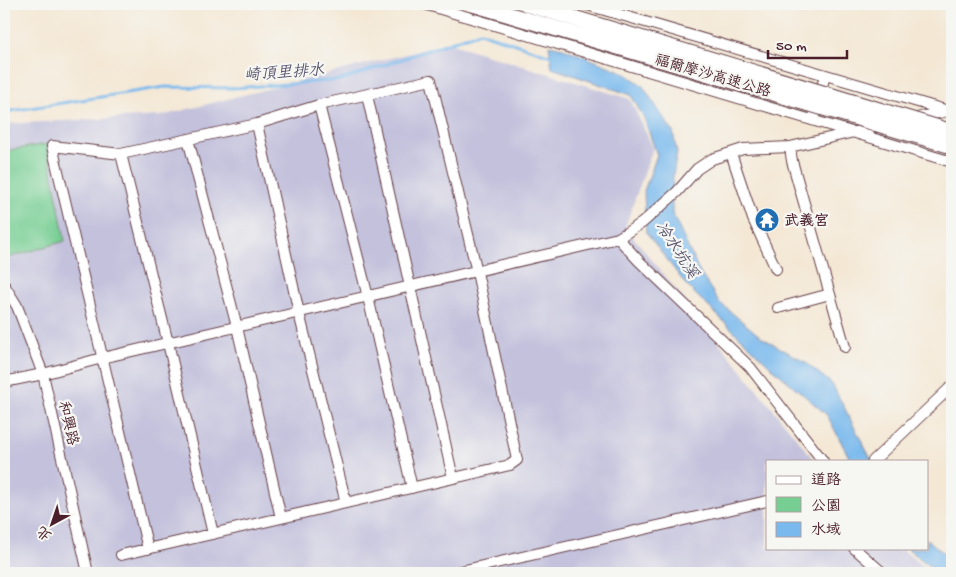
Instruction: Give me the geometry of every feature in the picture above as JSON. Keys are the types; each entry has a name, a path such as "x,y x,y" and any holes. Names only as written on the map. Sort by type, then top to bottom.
{"highway":[{"name":"福爾摩沙高速公路","path":"473,4 952,146"},
{"name":"福爾摩沙高速公路","path":"526,4 952,132"}],"street":[{"path":"424,4 952,162"},
{"path":"584,4 951,111"},
{"path":"590,54 601,9"},
{"path":"813,120 825,75"},
{"path":"120,555 148,549 213,534 510,465 517,460 477,272 431,80 320,105 257,124 121,154 52,146 148,549"},
{"path":"367,95 453,478"},
{"path":"320,105 368,297 412,488"},
{"path":"4,382 618,238 642,223 677,192 697,169 712,159 742,149 790,147 951,111"},
{"path":"257,124 299,313 346,503"},
{"path":"188,139 237,327 281,518"},
{"path":"790,147 792,161 845,347"},
{"path":"731,153 753,219 776,269"},
{"path":"121,154 213,534"},
{"path":"618,238 750,367 822,460"},
{"name":"和興路","path":"4,285 18,306 43,374 88,573"},
{"path":"778,308 830,294"},
{"path":"874,460 952,386"},
{"path":"452,573 766,501"},
{"path":"856,550 882,573"}],"shaded area":[{"path":"449,43 630,99 653,148 625,227 814,460 766,460 766,550 902,550 931,573 4,573 4,124 161,116"}],"green space":[{"path":"47,144 65,241 4,259 4,151"}],"water":[{"name":"冷水坑溪","path":"549,45 563,48 623,72 642,85 673,132 677,153 673,175 672,213 700,273 720,303 761,337 805,362 832,384 871,460 850,460 827,415 771,367 687,286 646,232 644,191 657,155 644,118 631,95 552,68"},
{"path":"928,540 952,560 952,573 938,573 909,550 928,550"}],"waterway":[{"name":"崎頂里排水","path":"4,112 165,87 234,88 341,80 480,32 554,57"}],"place":[{"name":"武義宮","path":"767,220"}]}
